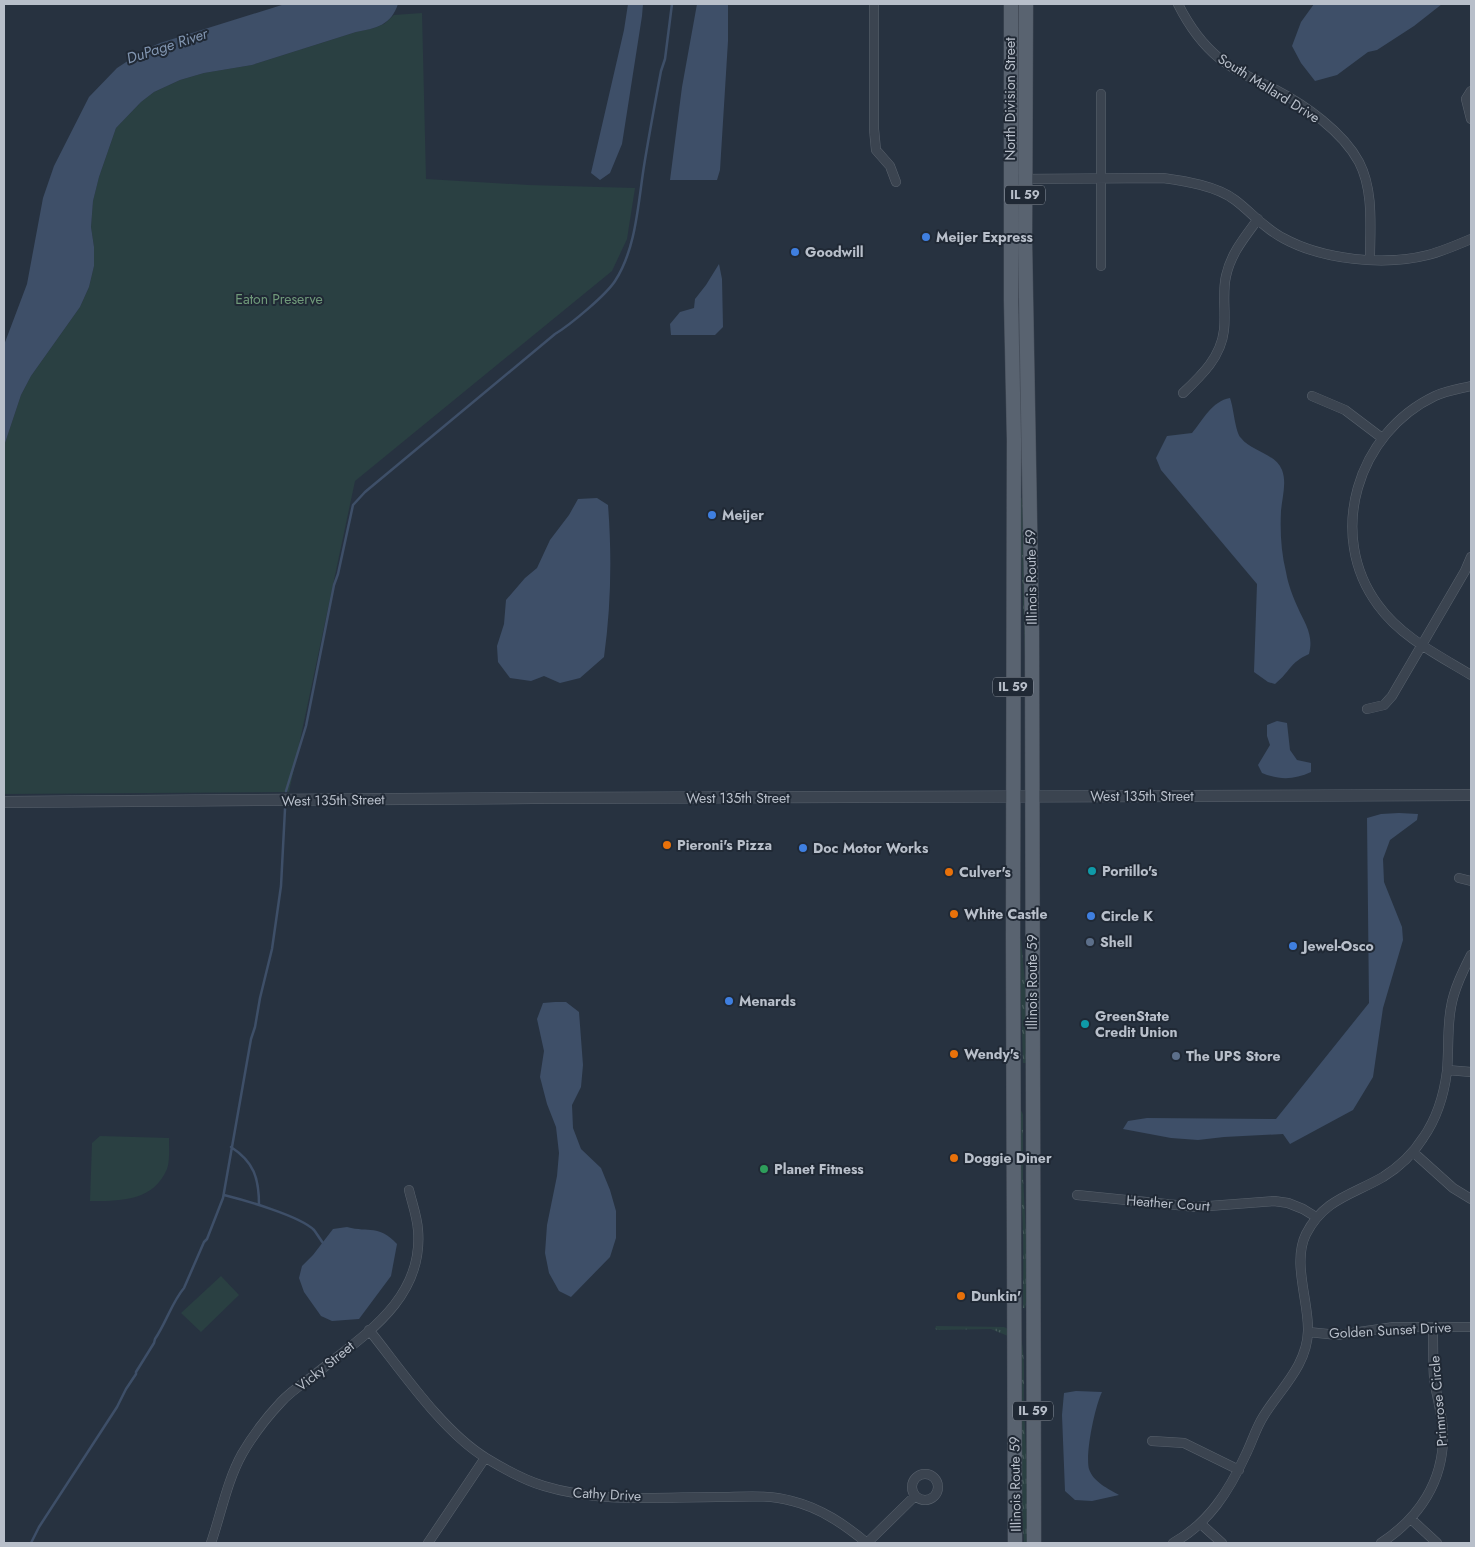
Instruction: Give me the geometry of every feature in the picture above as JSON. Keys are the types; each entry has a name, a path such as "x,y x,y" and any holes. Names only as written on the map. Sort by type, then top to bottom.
{"main road":[{"name":"North Division Street","path":"1011,4 1010,179 1012,315"},
{"name":"North Division Street","path":"1026,4 1026,300"},
{"name":"Illinois Route 59","path":"1026,300 1032,632 1034,1543"},
{"name":"Illinois Route 59","path":"1012,315 1014,397 1015,1543"},
{"path":"1014,475 1030,502"},
{"path":"1014,1322 1033,1330"}],"street":[{"path":"874,4 874,129 876,150 890,166 896,182"},
{"name":"South Mallard Drive","path":"1178,4 1199,37 1219,58 1245,76 1298,103 1341,138 1359,162 1366,183 1371,205 1370,259"},
{"path":"1471,90 1466,99 1471,119"},
{"path":"1101,94 1101,266"},
{"path":"1010,179 1163,178 1191,183 1207,187 1233,198 1281,238 1312,251 1339,257 1402,259 1428,255 1452,248 1471,239"},
{"path":"1183,394 1206,371 1219,350 1224,330 1226,277 1237,247 1258,219"},
{"path":"1471,386 1436,396 1424,402 1401,419 1382,438 1368,461 1358,484 1353,507 1353,533 1356,556 1364,581 1377,604 1407,636 1471,675"},
{"path":"1312,396 1345,410 1382,438"},
{"path":"1367,709 1384,705 1392,696 1471,557"},
{"name":"West 135th Street","path":"4,802 1471,795"},
{"path":"1459,878 1471,881"},
{"path":"1173,1543 1201,1524 1223,1497 1239,1470 1262,1418 1296,1372 1304,1351 1308,1332 1301,1276 1302,1256 1305,1236 1316,1217 1330,1204 1382,1178 1398,1167 1413,1152 1434,1119 1443,1096 1447,1070 1451,1006 1457,984 1471,955"},
{"path":"1447,1070 1471,1072"},
{"path":"1413,1152 1453,1188 1471,1198"},
{"name":"Vicky Street","path":"212,1543 242,1455 259,1428 282,1401 390,1311 405,1291 415,1268 418,1231 409,1190"},
{"name":"Heather Court","path":"1077,1195 1196,1207 1274,1201 1288,1203 1316,1217"},
{"name":"Golden Sunset Drive","path":"1308,1332 1338,1335 1394,1327 1471,1327"},
{"name":"Primrose Circle","path":"1382,1543 1411,1520 1426,1498 1433,1484 1442,1453 1443,1434 1434,1379 1433,1327"},
{"name":"Cathy Drive","path":"369,1330 450,1428 485,1458 543,1486 571,1493 602,1496 763,1497 792,1500 818,1510 842,1524 867,1543"},
{"path":"1152,1441 1184,1443 1239,1470"},
{"path":"428,1543 485,1458"},
{"path":"867,1543 915,1496"},
{"path":"1411,1520 1437,1543"},
{"path":"1201,1524 1222,1543"}],"green space":[{"name":"Eaton Preserve","path":"422,13 426,179 528,185 635,188 627,239 612,271 355,481 289,792 4,794 4,446 21,395 31,376 80,307 89,287 94,266 91,227 93,201 116,128 141,102 154,92 180,80 204,73 252,65 374,28 384,24 394,15"},
{"path":"1019,495 1026,504 1025,656"},
{"path":"1019,939 1021,939 1027,1003 1026,1063 1023,1063"},
{"path":"1021,1111 1023,1115 1023,1178 1027,1251 1027,1296 1025,1308 1023,1308 1023,1223 1018,1145"},
{"path":"100,1136 169,1138 168,1166 161,1180 144,1194 134,1197 112,1201 90,1201 92,1143"},
{"path":"221,1276 239,1295 201,1332 181,1313"},
{"path":"936,1326 1004,1327 1008,1329 1008,1336 991,1329 938,1330 935,1329"},
{"path":"1021,1338 1024,1364 1029,1543 1024,1543 1020,1483"}],"water":[{"name":"DuPage River","path":"285,4 398,4 391,17 377,27 252,65 204,73 180,80 154,92 141,102 116,128 93,201 91,227 94,266 89,287 80,307 31,376 21,395 4,446 4,345 27,284 43,198 54,166 89,97 117,68 146,49"},
{"path":"628,4 643,4 622,144 610,173 600,180 591,173 624,30"},
{"path":"697,4 728,4 728,41 720,170 717,180 670,180 682,87"},
{"path":"1314,4 1442,4 1414,26 1377,50 1368,52 1337,75 1315,81 1301,63 1292,46 1301,22"},
{"path":"719,264 722,279 723,327 715,335 671,335 670,324 680,312 694,308 695,299"},
{"path":"1230,398 1237,431 1241,438 1251,447 1269,456 1279,464 1282,470 1284,480 1281,519 1283,557 1291,590 1310,635 1309,654 1294,664 1275,684 1268,682 1254,672 1257,584 1161,470 1156,458 1167,436 1192,433 1213,407"},
{"path":"597,498 608,505 609,524 609,600 604,657 580,678 560,683 544,676 531,681 510,678 498,662 497,646 504,624 506,600 525,578 537,568 550,540 569,515 578,499"},
{"path":"1277,721 1287,723 1290,750 1297,760 1311,763 1311,772 1299,777 1286,778 1262,773 1258,765 1270,745 1267,736 1267,725"},
{"path":"1381,814 1418,814 1417,820 1390,840 1383,859 1384,882 1402,927 1403,940 1383,1008 1373,1077 1353,1110 1290,1144 1283,1134 1198,1140 1171,1138 1123,1129 1128,1121 1147,1118 1276,1119 1369,1003 1367,818"},
{"path":"566,1002 579,1012 583,1065 581,1087 572,1105 573,1128 581,1149 601,1168 616,1211 616,1238 610,1257 571,1297 559,1291 549,1273 545,1253 547,1225 557,1176 559,1153 556,1127 547,1104 540,1077 544,1051 537,1019 543,1003"},
{"path":"347,1227 379,1231 397,1244 391,1276 359,1319 332,1321 321,1316 304,1292 299,1278 302,1266 333,1229"},
{"path":"1076,1391 1102,1392 1091,1430 1088,1453 1089,1469 1094,1478 1106,1488 1119,1495 1092,1501 1075,1500 1065,1491 1062,1415 1064,1393"}],"waterway":[{"path":"286,791 306,726 334,585 353,505 365,492 587,309 610,287 622,268 628,255 635,226 650,131 665,59 672,4"},
{"path":"31,1543 39,1527 117,1407 154,1343 184,1288 207,1239 223,1198 251,1039 272,949 281,886 285,809"},
{"path":"231,1147 245,1159 254,1172 258,1187 259,1205"},
{"path":"224,1195 297,1219 314,1230 323,1243"}],"place":[{"name":"Meijer Express","path":"926,237"},
{"name":"Goodwill","path":"795,252"},
{"name":"Meijer","path":"712,515"},
{"name":"Pieroni's Pizza","path":"667,845"},
{"name":"Doc Motor Works","path":"803,848"},
{"name":"Portillo's","path":"1092,871"},
{"name":"Culver's","path":"949,872"},
{"name":"White Castle","path":"954,914"},
{"name":"Circle K","path":"1091,916"},
{"name":"Shell","path":"1090,942"},
{"name":"Jewel-Osco","path":"1293,946"},
{"name":"Menards","path":"729,1001"},
{"name":"GreenState Credit Union","path":"1085,1024"},
{"name":"Wendy's","path":"954,1054"},
{"name":"The UPS Store","path":"1176,1056"},
{"name":"Doggie Diner","path":"954,1158"},
{"name":"Planet Fitness","path":"764,1169"},
{"name":"Dunkin'","path":"961,1296"}]}
